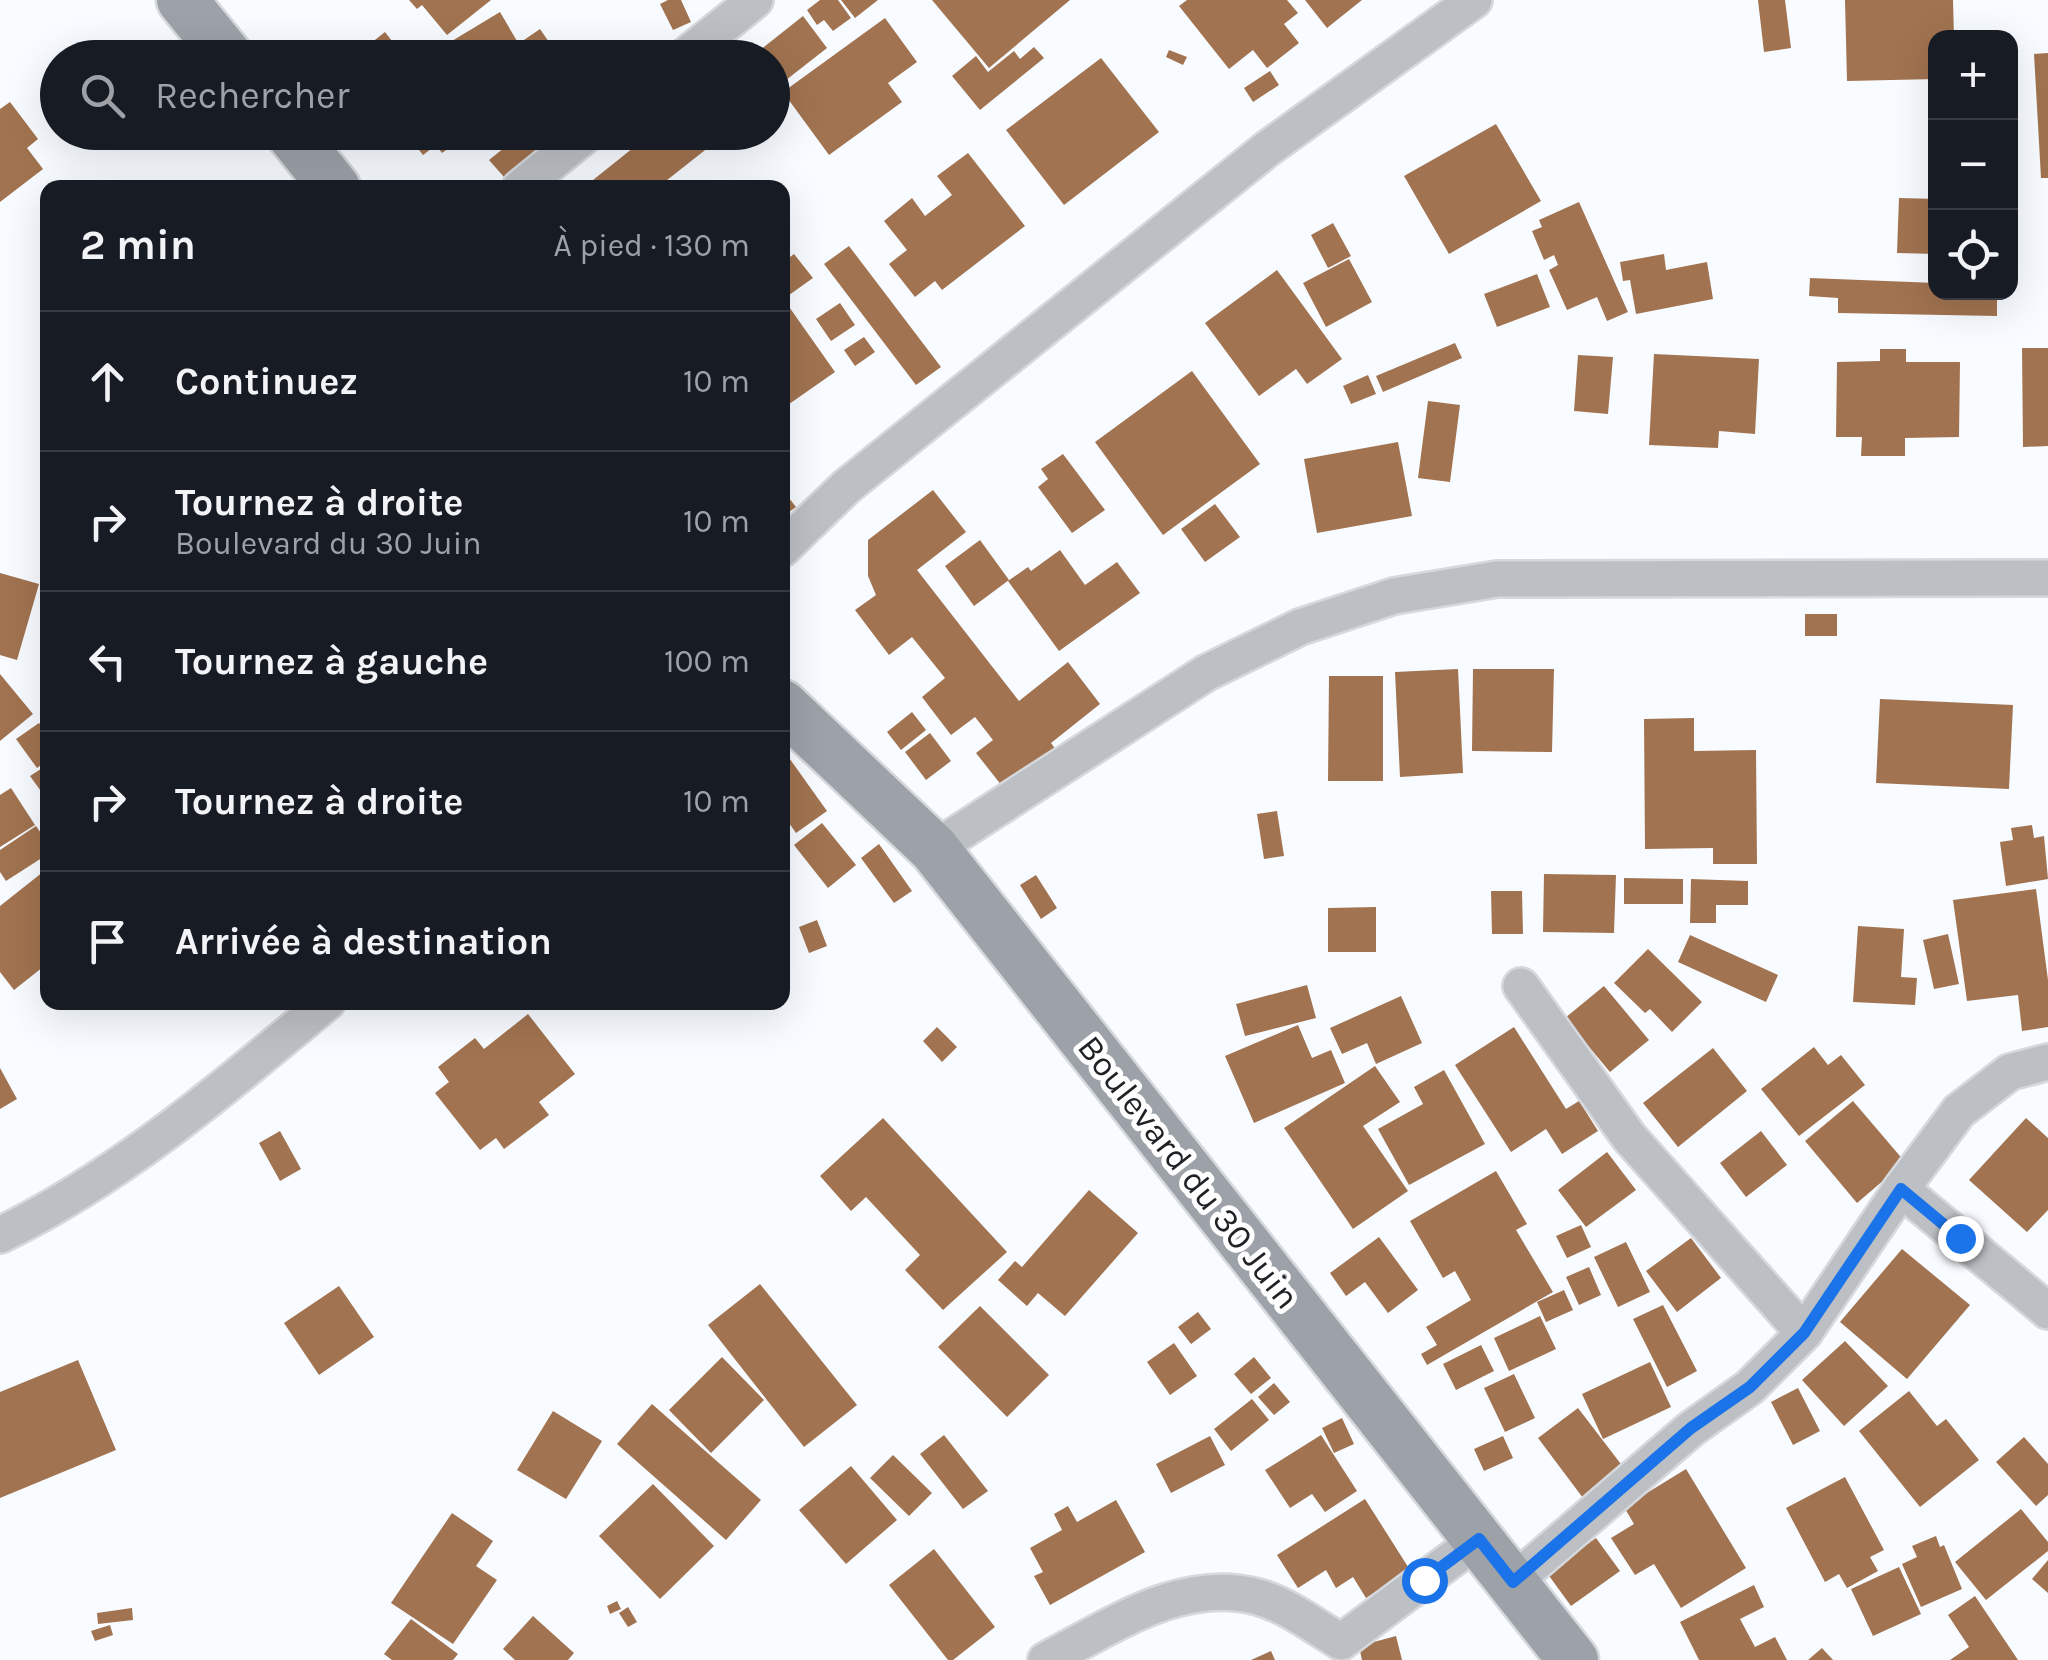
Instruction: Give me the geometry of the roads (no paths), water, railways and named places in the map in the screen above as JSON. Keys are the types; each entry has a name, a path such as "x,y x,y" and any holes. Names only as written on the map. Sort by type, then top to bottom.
{"street":[{"path":"182,0 214,40"},
{"path":"705,40 754,0"},
{"path":"790,541 846,487 1266,148 1474,0"},
{"path":"304,150 328,180"},
{"path":"530,180 567,150"},
{"path":"934,849 1206,673 1300,627 1394,596 1497,580 2048,578"},
{"name":"Boulevard du 30 Juin","path":"790,712 934,849 1573,1660"},
{"path":"1521,986 1629,1137 1804,1333"},
{"path":"0,1235 120,1166 216,1094 317,1010"},
{"path":"1513,1582 1691,1428 1750,1387 1804,1333 1959,1111 2010,1072 2048,1062"},
{"path":"1901,1189 2048,1311"},
{"path":"1046,1660 1170,1597 1215,1592 1258,1597 1342,1651 1479,1539"}]}
